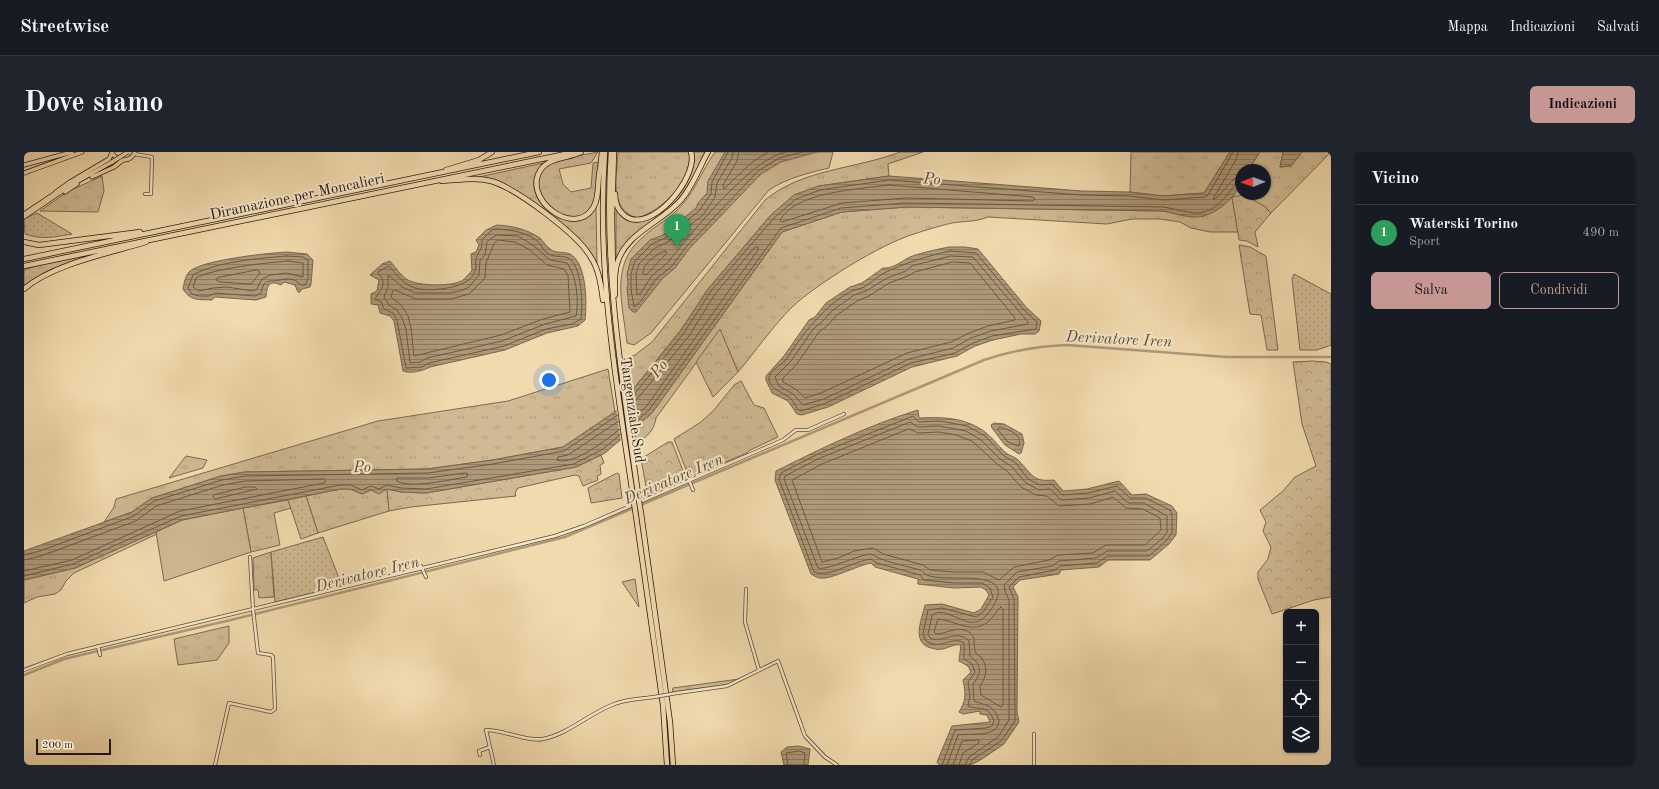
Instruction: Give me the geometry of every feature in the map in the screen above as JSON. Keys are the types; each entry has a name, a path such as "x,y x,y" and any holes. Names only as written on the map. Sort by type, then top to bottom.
{"highway":[{"path":"437,174 448,169 479,160 492,152"},
{"name":"Diramazione per Moncalieri","path":"24,259 539,152"},
{"name":"Diramazione per Moncalieri","path":"24,266 575,152"},
{"path":"581,152 548,163 538,174 536,186 538,194 550,210 562,216 571,218 582,217 588,214 593,208 596,200 602,152"},
{"name":"Tangenziale Sud","path":"605,152 602,213 604,280 613,357 663,705 667,765"},
{"name":"Tangenziale Sud","path":"611,152 608,232 614,326 670,717 673,765"},
{"path":"614,152 612,224 615,295"},
{"path":"613,174 615,198 618,208 623,214 631,219 642,220 655,214 676,194 691,168 693,160 691,152"},
{"path":"614,326 617,266 624,250 634,237 668,212 680,200 691,185 708,152"},
{"path":"600,169 602,213"},
{"path":"431,181 473,179 498,184 515,192 570,234 586,250 596,266 609,328"},
{"path":"24,242 36,245 126,233 150,232"},
{"path":"24,289 43,276 65,267 174,234"}],"main road":[{"path":"24,165 82,152"},
{"path":"111,152 116,158 122,160 129,159 135,153 140,152"},
{"path":"24,214 70,182 109,159 111,152"},
{"path":"46,204 71,185 125,152"},
{"path":"52,195 128,152"},
{"path":"24,174 72,154"},
{"path":"24,217 85,180 114,167 122,160"}],"street":[{"path":"145,194 151,194 152,152"},
{"path":"135,153 152,157"},
{"path":"24,670 54,658 555,536 584,526 783,440 796,430 808,430 844,414"},
{"path":"689,480 693,490"},
{"path":"215,765 229,703 271,712 275,709 273,657 271,655 258,652 253,609 250,557"},
{"path":"423,568 426,577"},
{"path":"746,589 745,622 758,670"},
{"path":"98,647 100,655"},
{"path":"494,765 493,753 486,730 493,730 536,739 545,739 611,705 727,686 758,670 780,662 788,691 805,736 825,757 836,765"},
{"path":"1034,734 1034,765"},
{"path":"480,755 479,751 490,747"}],"green space":[{"path":"598,152 591,163 559,169 563,184 571,192 591,188 593,163 598,162 595,200 585,213 575,217 564,215 554,210 545,202 540,191 538,180 543,169 547,165 561,160"},
{"path":"618,152 689,152 689,163 681,183 674,193 656,209 637,218 628,214 618,199 616,181"},
{"path":"693,152 705,152 694,176 679,198 669,209 633,235 616,258 616,210 626,218 635,222 645,221 659,211 667,204 690,176 694,164"},
{"path":"715,152 833,152 829,168 790,179 769,190 651,333 634,345 627,343 621,300 622,273 626,260 632,248 643,237 674,213 683,204 692,192"},
{"path":"900,152 923,152 888,164 889,176 819,186 794,195 771,215 708,289 681,330 629,394 624,359 635,355 652,342 765,200 780,190 812,176 883,158"},
{"path":"1131,152 1230,152 1204,193 1163,196 1130,192"},
{"path":"1260,152 1283,152 1280,167 1291,166 1302,152 1331,152 1271,213 1264,206 1243,200 1271,200 1271,164 1252,164"},
{"path":"543,163 536,173 534,185 537,196 543,206 553,214 564,219 576,220 587,216 596,207 597,263 589,250 575,235 516,191 499,182 479,177"},
{"path":"102,176 104,191 98,212 40,211 67,192"},
{"path":"1235,196 1235,200 1253,200 1264,206 1271,213 1255,232 1258,247 1247,241 1239,240 1232,197"},
{"path":"1232,197 1238,232 1210,232 1191,228 1180,222 1160,219 1132,219 1107,224 988,217 974,221 947,224 900,239 850,265 803,297 778,323 738,372 720,330 656,418 652,430 647,436 636,443 634,428 652,413 782,232 842,212 907,207 1163,211 1193,217"},
{"path":"37,213 72,234 54,237 37,237 25,234 24,219"},
{"path":"1239,245 1250,247 1266,256 1278,350 1267,350 1261,315 1250,314"},
{"path":"107,251 44,273 24,287 24,270 45,263"},
{"path":"1294,274 1331,294 1331,345 1317,350 1300,350 1292,279"},
{"path":"720,329 738,372 713,397 696,362"},
{"path":"1312,361 1331,364 1331,597 1314,600 1283,609 1283,610 1272,614 1258,579 1258,572 1268,559 1271,547 1263,531 1266,522 1260,510 1283,491 1295,477 1316,466 1302,424 1293,362"},
{"path":"608,369 615,412 563,447 493,460 427,469 245,472 221,476 152,498 132,512 104,522 114,507 116,499 378,421 508,401"},
{"path":"741,381 754,405 764,408 778,437 750,450 747,453 689,477 674,439 701,422 714,410 734,385"},
{"path":"668,442 672,442 685,476 685,480 648,497 641,459"},
{"path":"601,455 604,463 600,465 601,474 597,476 598,480 583,486 579,476 575,475 518,488 515,493 516,496 411,507 389,511 387,489 401,492 426,493 576,467"},
{"path":"186,456 207,460 203,468 169,478"},
{"path":"617,473 619,474 622,498 591,503 588,488"},
{"path":"341,489 350,489 362,494 371,490 387,489 389,511 318,533 306,496"},
{"path":"306,496 318,533 301,539 288,500"},
{"path":"288,500 291,508 274,513 280,545 251,552 243,508"},
{"path":"243,508 251,552 164,581 156,532 182,520"},
{"path":"155,532 157,534 74,573 66,581 61,590 55,594 37,597 24,603 24,580 75,568"},
{"path":"323,537 342,586 275,602 271,552"},
{"path":"271,552 274,597 259,598 258,590 254,590 253,558"},
{"path":"635,579 639,607 622,582"},
{"path":"229,626 229,643 217,660 178,665 174,639"},
{"path":"739,679 731,684 672,692 673,688"}],"water":[{"path":"725,152 817,152 781,162 761,174 689,249 675,268 663,278 636,312 633,312 629,308 627,288 627,274 631,259 650,240 663,235 696,208 698,203 707,193 708,181"},
{"name":"Po","path":"1230,152 1260,152 1252,164 1235,164 1235,194 1215,211 1202,216 1187,216 1163,211 907,207 842,212 782,232 652,413 605,453 576,467 426,493 401,492 387,489 379,494 371,490 362,494 350,489 341,489 182,520 75,568 24,580 24,551 132,512 152,498 221,476 245,472 427,469 493,460 563,447 615,412 681,330 708,289 771,215 794,195 819,186 889,176 1082,191 1129,192 1163,196 1204,193"},
{"path":"1283,152 1302,152 1291,166 1280,167"},
{"path":"497,225 514,227 530,232 540,238 552,251 570,254 576,259 580,266 585,284 585,320 578,326 547,333 505,350 430,367 416,372 403,371 394,321 390,316 380,313 378,305 371,304 371,294 377,291 379,280 370,275 382,264 390,261 408,280 419,284 444,285 458,282 464,279 472,271 471,254 476,252 479,245 476,240 486,230"},
{"path":"949,247 978,249 1026,307 1041,321 1039,331 1035,334 1021,334 993,340 975,346 957,356 912,367 828,407 802,415 797,414 788,401 772,393 766,380 766,376 784,356 809,320 815,317 826,303 850,287 862,283 883,268 892,267 915,255"},
{"path":"287,252 307,254 313,260 310,287 302,289 300,292 298,292 295,285 284,282 281,285 273,283 269,285 266,297 256,300 215,297 212,300 199,300 189,296 183,289 189,272 206,264 235,258"},
{"path":"918,410 919,418 942,418 957,420 972,424 983,430 1006,453 1018,460 1030,474 1041,480 1054,480 1063,491 1087,489 1119,481 1132,495 1146,494 1172,506 1177,513 1176,535 1169,544 1150,560 1108,560 1099,567 1061,570 1059,574 1020,580 1013,587 1018,597 1017,712 1019,722 1004,744 971,765 939,765 937,762 952,726 990,722 987,715 980,714 980,711 963,714 959,712 965,697 963,680 971,672 968,666 959,661 961,645 954,645 941,649 928,647 923,644 920,639 919,629 925,605 942,604 974,613 981,609 989,595 986,590 981,587 954,588 918,584 918,579 875,567 871,563 831,577 820,578 811,574 775,480 776,471 793,462 864,430"},
{"path":"994,423 1004,424 1022,434 1024,443 1021,453 1019,454 1005,445 992,428 991,425"},
{"path":"799,746 810,749 808,765 784,765 781,752 787,747"}],"pier":[{"path":"628,393 633,432 621,442 616,408"}],"waterway":[{"name":"Derivatore Iren","path":"24,675 64,659 235,619 565,537 984,360 1004,354 1035,348 1067,345 1227,357 1331,357"}],"place":[{"name":"Waterski Torino","path":"677,247"}]}
